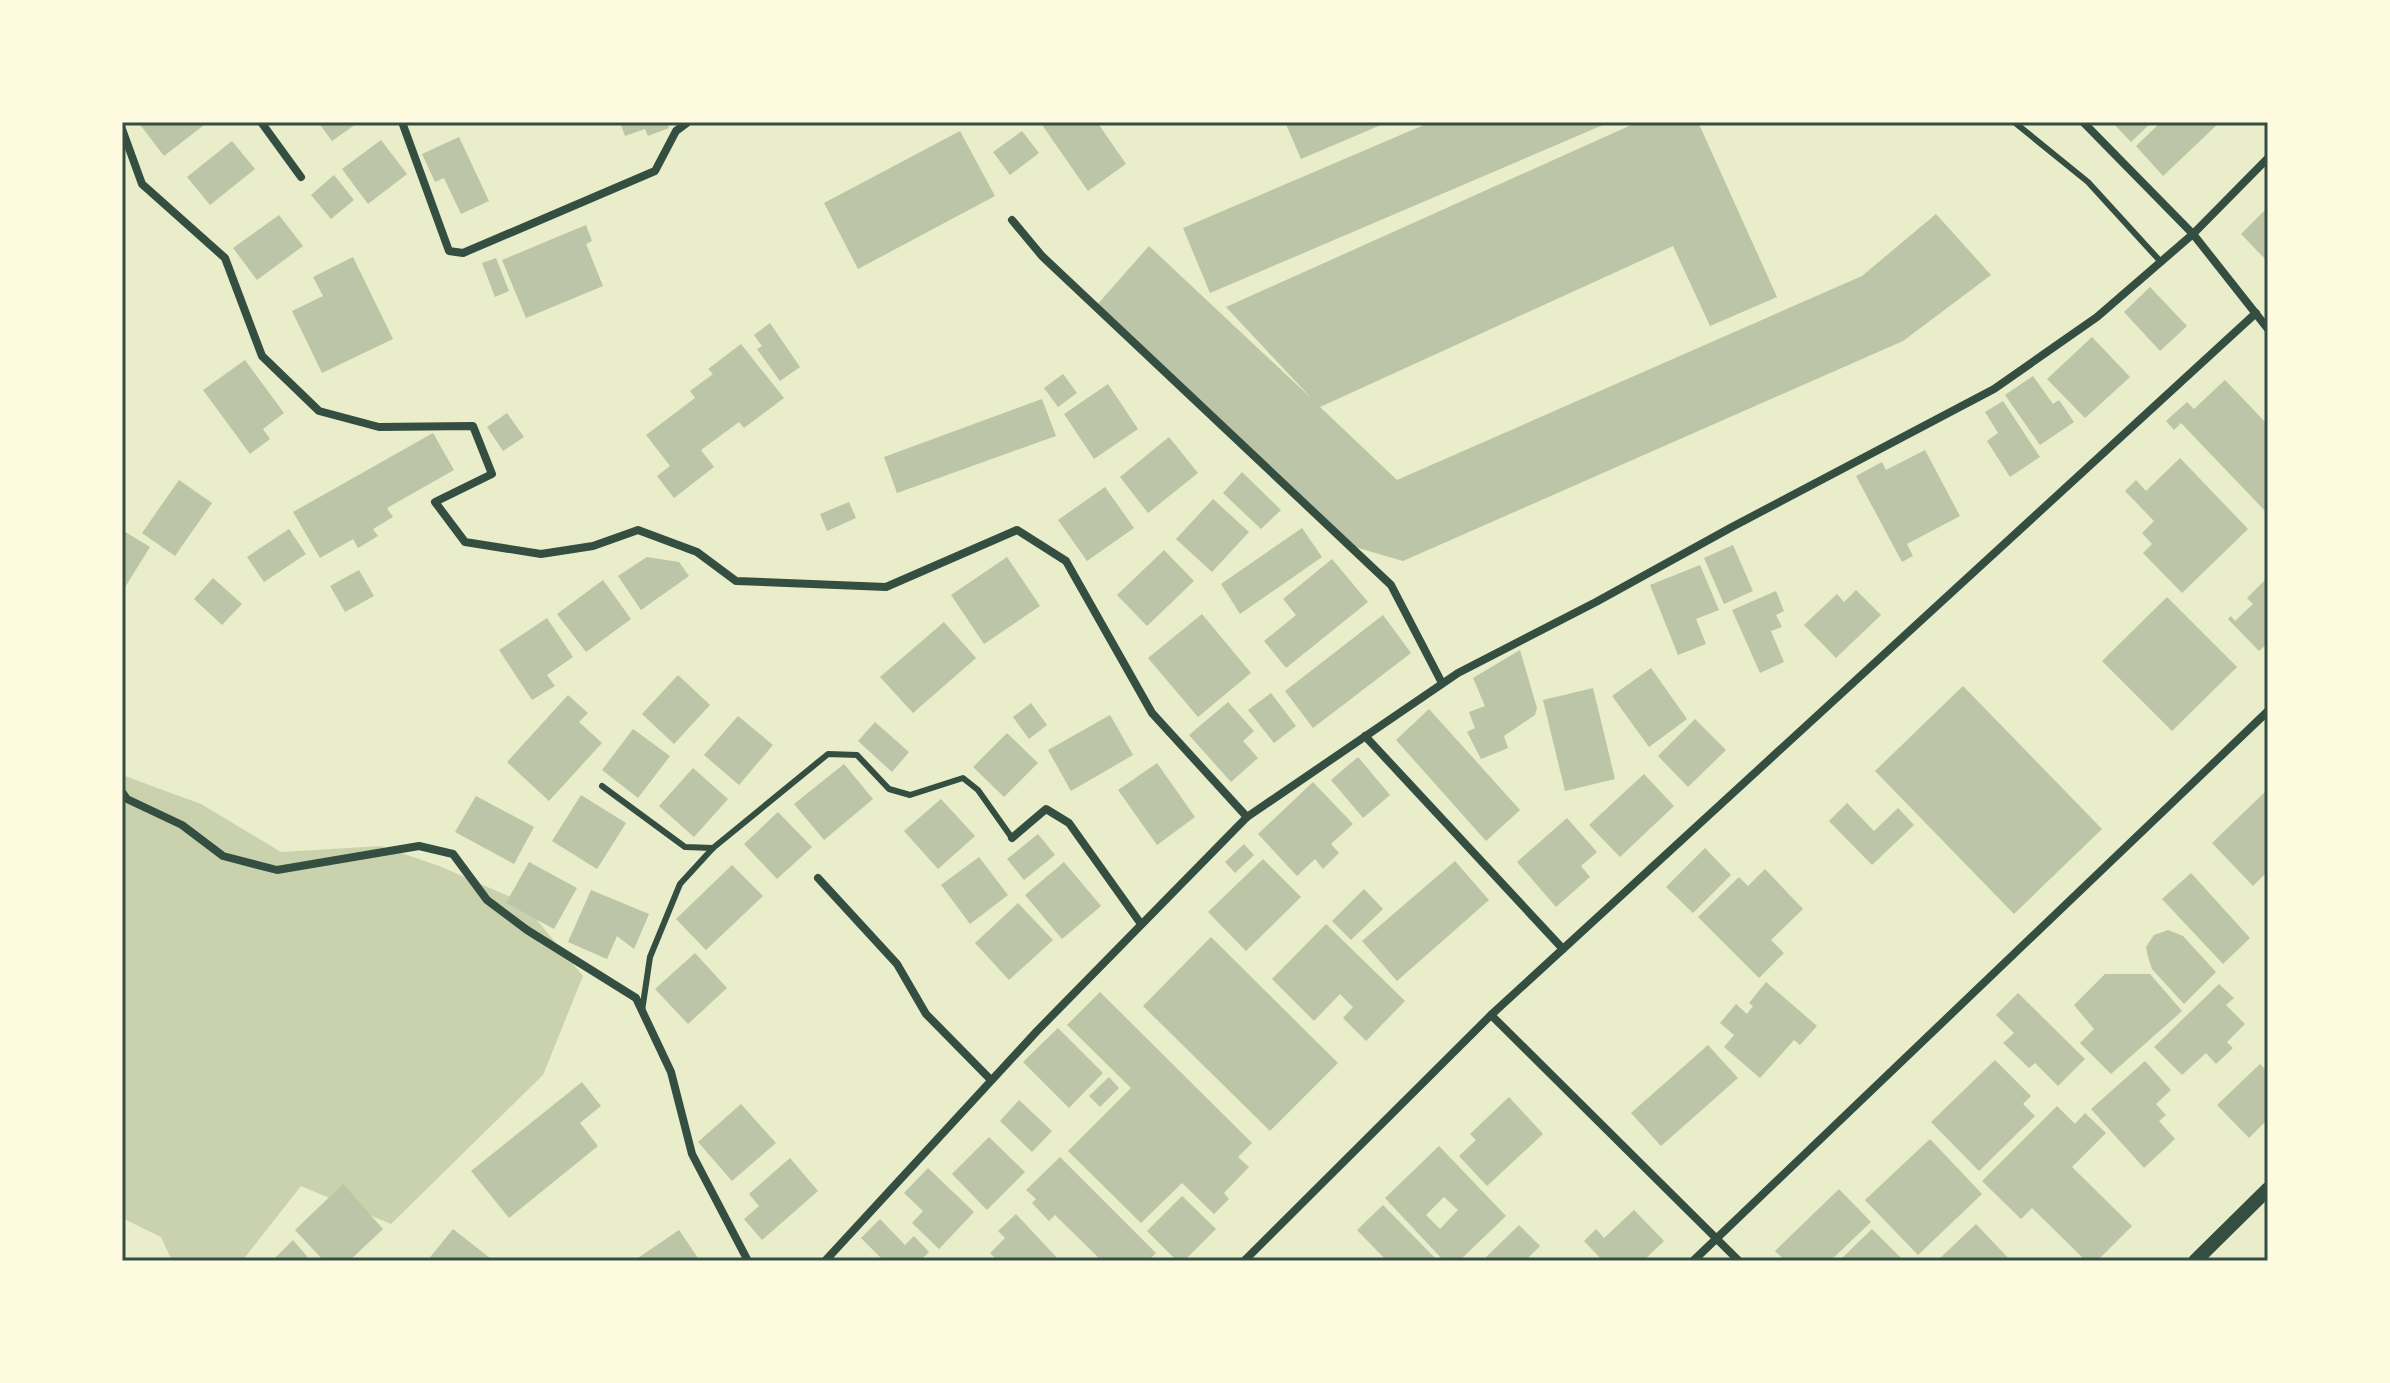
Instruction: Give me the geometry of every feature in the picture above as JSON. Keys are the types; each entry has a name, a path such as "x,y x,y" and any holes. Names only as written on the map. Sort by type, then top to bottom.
{"street":[{"path":"261,122 301,177"},
{"path":"402,122 449,251 463,253 655,171 676,131 688,122"},
{"path":"2083,122 2193,234 2268,329"},
{"path":"122,129 142,184 225,258 262,356 319,411 379,427 473,426 492,474 435,502 465,542 541,554 593,546 638,530 697,552 736,581 886,587 1017,530 1066,561 1152,713 1247,817"},
{"path":"825,1261 991,1080 1247,817 1458,673 1994,389 2097,317 2193,234 2268,158"},
{"path":"1012,220 1042,256 1391,585 1442,683"},
{"path":"1244,1261 1491,1015 2256,313"},
{"path":"1693,1261 2268,711"},
{"path":"1365,736 1563,949"},
{"path":"122,792 127,799 182,825 223,856 277,870 419,846 453,854 487,900 527,930 636,998 671,1072 692,1154 748,1261"},
{"path":"1012,838 1046,809 1069,823 1141,924"},
{"path":"818,878 897,964 926,1014 991,1080"},
{"path":"1491,1015 1739,1261"},
{"path":"2195,1261 2268,1189"}],"lane":[{"path":"2014,122 2088,182 2161,262"},
{"path":"642,1011 650,957 680,884 713,848 828,754 857,755 889,789 910,795 963,778 978,790 1012,838"},
{"path":"602,786 685,847 713,848"}],"green space":[{"path":"122,775 201,804 281,852 381,846 439,866 522,902 583,976 543,1075 391,1224 301,1186 242,1261 172,1261 161,1237 122,1218"}],"building":[{"path":"138,122 208,122 164,156"},
{"path":"318,122 359,122 332,141"},
{"path":"620,122 666,122 669,128 648,136 645,129 625,136"},
{"path":"1040,122 1097,122 1126,164 1088,191"},
{"path":"1285,122 1388,122 1301,159"},
{"path":"1431,122 1610,122 1210,293 1183,228"},
{"path":"1638,122 1698,122 1777,297 1710,326 1673,246 1320,407 1397,480 1862,276 1936,214 1991,275 1903,341 1403,561 1355,547 1096,306 1149,246 1312,399 1226,307"},
{"path":"2112,122 2152,122 2131,142"},
{"path":"2161,122 2220,122 2163,176 2136,146"},
{"path":"960,131 995,196 858,269 824,203"},
{"path":"1022,131 1039,153 1010,175 993,152"},
{"path":"459,137 489,201 461,214 444,178 435,182 422,154"},
{"path":"381,140 407,174 368,204 342,169"},
{"path":"232,141 255,169 210,205 187,177"},
{"path":"334,175 354,200 331,219 311,195"},
{"path":"2268,207 2268,262 2241,234"},
{"path":"279,215 303,246 257,280 233,248"},
{"path":"586,225 592,241 586,244 603,286 526,318 502,260"},
{"path":"353,257 393,339 322,373 292,311 323,296 313,277"},
{"path":"496,258 509,291 495,297 482,263"},
{"path":"2150,287 2187,326 2160,351 2124,312"},
{"path":"770,323 800,367 780,381 757,349 762,346 754,335"},
{"path":"2092,337 2130,377 2085,418 2047,379"},
{"path":"741,344 784,398 744,428 739,422 701,450 714,467 674,498 657,476 670,466 646,435 695,398 690,391 713,374 708,369"},
{"path":"245,360 284,413 263,429 270,439 250,454 203,390"},
{"path":"1063,374 1077,393 1058,407 1044,388"},
{"path":"2033,376 2053,404 2059,400 2074,422 2040,445 2005,395"},
{"path":"2225,380 2268,425 2268,514 2181,423 2174,430 2166,421 2187,402 2194,409"},
{"path":"1108,384 1138,429 1094,459 1064,414"},
{"path":"1042,399 1056,436 897,493 884,457"},
{"path":"2003,401 2040,457 2010,477 1987,441 1998,433 1985,412"},
{"path":"507,413 524,437 503,451 487,427"},
{"path":"433,433 454,470 387,508 393,517 373,529 378,536 358,548 353,539 320,558 293,512"},
{"path":"1169,437 1198,473 1148,513 1120,477"},
{"path":"1925,450 1960,516 1907,544 1913,556 1902,562 1856,476 1882,462 1886,470"},
{"path":"2180,458 2248,529 2182,593 2143,553 2152,544 2142,533 2154,521 2125,491 2136,480 2146,491"},
{"path":"1242,472 1281,510 1261,529 1223,493"},
{"path":"179,480 212,503 175,556 142,533"},
{"path":"1105,487 1134,528 1087,561 1058,520"},
{"path":"1213,499 1249,532 1212,572 1176,539"},
{"path":"849,502 856,518 827,531 820,514"},
{"path":"1302,528 1322,557 1240,614 1221,584"},
{"path":"289,529 306,554 264,582 247,557"},
{"path":"122,530 150,547 122,592"},
{"path":"1733,545 1753,591 1724,604 1704,558"},
{"path":"1164,550 1194,581 1147,626 1117,595"},
{"path":"647,557 679,562 689,576 641,610 618,576"},
{"path":"1007,557 1040,606 984,644 951,595"},
{"path":"1332,559 1368,602 1286,668 1264,641 1296,615 1283,599"},
{"path":"1700,565 1719,610 1696,619 1706,644 1678,655 1650,585"},
{"path":"359,570 374,596 345,612 330,586"},
{"path":"213,578 242,604 222,625 194,599"},
{"path":"2266,579 2268,643 2259,651 2228,619 2231,616 2235,621 2253,604 2247,598"},
{"path":"603,580 631,619 586,652 557,614"},
{"path":"1856,590 1881,615 1836,658 1804,625 1837,594 1844,602"},
{"path":"1776,591 1784,611 1776,615 1782,627 1771,631 1784,662 1760,673 1732,610"},
{"path":"2167,597 2237,667 2172,731 2102,661"},
{"path":"1202,614 1251,673 1198,717 1148,658"},
{"path":"1383,615 1411,653 1313,728 1285,691"},
{"path":"547,618 573,657 547,675 555,686 532,700 499,650"},
{"path":"944,622 976,658 913,713 880,677"},
{"path":"1520,650 1537,708 1535,715 1504,736 1508,748 1481,759 1467,732 1475,728 1469,712 1485,706 1473,678"},
{"path":"1651,668 1687,719 1649,747 1612,696"},
{"path":"678,675 710,705 674,744 642,714"},
{"path":"1963,686 2102,829 2014,914 1875,771"},
{"path":"1593,688 1615,779 1565,791 1543,700"},
{"path":"1271,693 1296,726 1274,743 1248,710"},
{"path":"568,695 588,713 579,722 602,743 549,801 507,762"},
{"path":"1228,702 1254,731 1243,741 1258,758 1231,782 1189,735"},
{"path":"1031,703 1047,725 1029,739 1013,717"},
{"path":"1429,709 1520,810 1486,841 1396,740"},
{"path":"1110,715 1133,755 1071,791 1048,750"},
{"path":"738,716 773,745 739,785 704,755"},
{"path":"1695,719 1726,750 1688,787 1658,756"},
{"path":"875,722 909,752 892,772 858,741"},
{"path":"633,729 670,756 638,798 602,770"},
{"path":"1007,733 1038,763 1004,797 973,767"},
{"path":"1358,757 1390,795 1363,818 1331,780"},
{"path":"1157,763 1195,817 1157,845 1118,790"},
{"path":"844,764 873,799 824,840 794,804"},
{"path":"693,768 728,799 694,837 659,806"},
{"path":"1644,774 1674,806 1620,857 1589,825"},
{"path":"1313,782 1353,824 1331,844 1339,853 1323,869 1315,859 1297,876 1258,834"},
{"path":"2268,789 2268,871 2253,886 2212,843"},
{"path":"581,795 626,823 597,869 552,841"},
{"path":"476,796 534,827 514,864 455,832"},
{"path":"941,799 975,836 938,869 904,831"},
{"path":"1847,803 1874,831 1898,808 1914,825 1872,865 1829,821"},
{"path":"778,812 812,847 777,879 744,844"},
{"path":"1567,818 1597,852 1581,866 1590,877 1556,907 1517,862"},
{"path":"1038,834 1055,855 1024,880 1007,859"},
{"path":"1244,844 1254,855 1235,873 1225,862"},
{"path":"1705,848 1731,875 1693,913 1666,887"},
{"path":"979,857 1008,895 970,924 941,885"},
{"path":"1263,859 1301,897 1246,951 1208,912"},
{"path":"1455,861 1489,900 1397,981 1362,941"},
{"path":"529,862 577,888 554,929 506,903"},
{"path":"1064,862 1101,906 1062,939 1025,895"},
{"path":"732,865 763,896 706,950 676,919"},
{"path":"1765,869 1803,909 1771,940 1784,953 1759,978 1698,917 1739,877 1748,886"},
{"path":"2191,873 2250,938 2223,964 2162,899"},
{"path":"1364,889 1383,909 1351,940 1332,921"},
{"path":"591,890 649,914 634,949 617,936 607,959 568,942"},
{"path":"1018,903 1053,940 1009,980 975,943"},
{"path":"1326,924 1405,1001 1366,1041 1343,1018 1353,1007 1340,994 1314,1021 1272,979"},
{"path":"2168,930 2183,936 2216,972 2184,1004 2152,969 2148,957 2146,947 2154,935"},
{"path":"1211,937 1338,1063 1270,1131 1143,1006"},
{"path":"695,953 727,988 688,1024 655,989"},
{"path":"2105,974 2150,974 2182,1011 2111,1074 2080,1043 2094,1029 2074,1005"},
{"path":"1766,982 1817,1026 1800,1045 1794,1040 1760,1078 1724,1047 1734,1035 1720,1023 1736,1004 1747,1014 1753,1006 1749,1003"},
{"path":"2219,984 2234,998 2226,1005 2245,1024 2227,1042 2233,1048 2216,1064 2206,1053 2182,1075 2154,1047"},
{"path":"1100,992 1252,1143 1238,1157 1249,1167 1224,1193 1229,1199 1214,1214 1182,1183 1141,1223 1068,1151 1131,1088 1067,1025"},
{"path":"2018,993 2085,1059 2058,1086 2035,1063 2029,1068 2003,1043 2014,1033 1996,1015"},
{"path":"1058,1028 1103,1073 1069,1108 1023,1062"},
{"path":"1708,1045 1738,1078 1661,1146 1631,1113"},
{"path":"1995,1060 2031,1096 2023,1104 2035,1116 1979,1171 1931,1122"},
{"path":"2145,1061 2171,1090 2156,1104 2166,1115 2159,1121 2175,1139 2144,1168 2091,1109"},
{"path":"2260,1064 2268,1072 2268,1119 2249,1138 2217,1105"},
{"path":"1109,1077 1119,1088 1100,1107 1089,1096"},
{"path":"582,1082 601,1106 580,1123 598,1146 509,1218 471,1171"},
{"path":"1509,1097 1543,1134 1487,1186 1459,1156 1476,1140 1470,1134"},
{"path":"1019,1100 1052,1131 1032,1152 1000,1121"},
{"path":"741,1104 776,1143 732,1181 698,1142"},
{"path":"2057,1106 2075,1124 2085,1113 2106,1133 2072,1167 2132,1226 2097,1261 2086,1261 2032,1208 2021,1219 1982,1181"},
{"path":"989,1137 1025,1172 987,1210 952,1174"},
{"path":"1930,1139 1982,1194 1918,1255 1865,1200"},
{"path":"1439,1146 1506,1216 1459,1261 1444,1261 1385,1198","holes":["1444,1197 1458,1210 1440,1229 1426,1215"]},
{"path":"1060,1157 1156,1253 1148,1261 1102,1261 1055,1215 1049,1221 1032,1203 1036,1199 1026,1190"},
{"path":"790,1158 818,1191 762,1240 744,1219 759,1206 749,1194"},
{"path":"928,1168 974,1212 939,1249 912,1223 923,1211 904,1193"},
{"path":"343,1184 383,1229 349,1261 324,1261 295,1230"},
{"path":"1839,1189 1871,1222 1830,1261 1785,1261 1775,1251"},
{"path":"1182,1196 1216,1229 1184,1261 1177,1261 1147,1231"},
{"path":"1383,1205 1435,1258 1432,1261 1387,1261 1357,1230"},
{"path":"1634,1210 1664,1241 1643,1261 1603,1261 1584,1241 1596,1229 1604,1238"},
{"path":"1016,1214 1060,1261 998,1261 990,1253 1005,1238 998,1231"},
{"path":"880,1219 905,1245 914,1236 929,1252 920,1261 884,1261 861,1238"},
{"path":"1976,1224 2011,1261 1937,1261"},
{"path":"1519,1225 1540,1246 1525,1261 1482,1261"},
{"path":"453,1229 490,1258 488,1261 427,1261"},
{"path":"1872,1229 1904,1261 1839,1261"},
{"path":"679,1230 698,1258 694,1261 640,1261 638,1258"},
{"path":"293,1240 311,1261 272,1261"}]}
